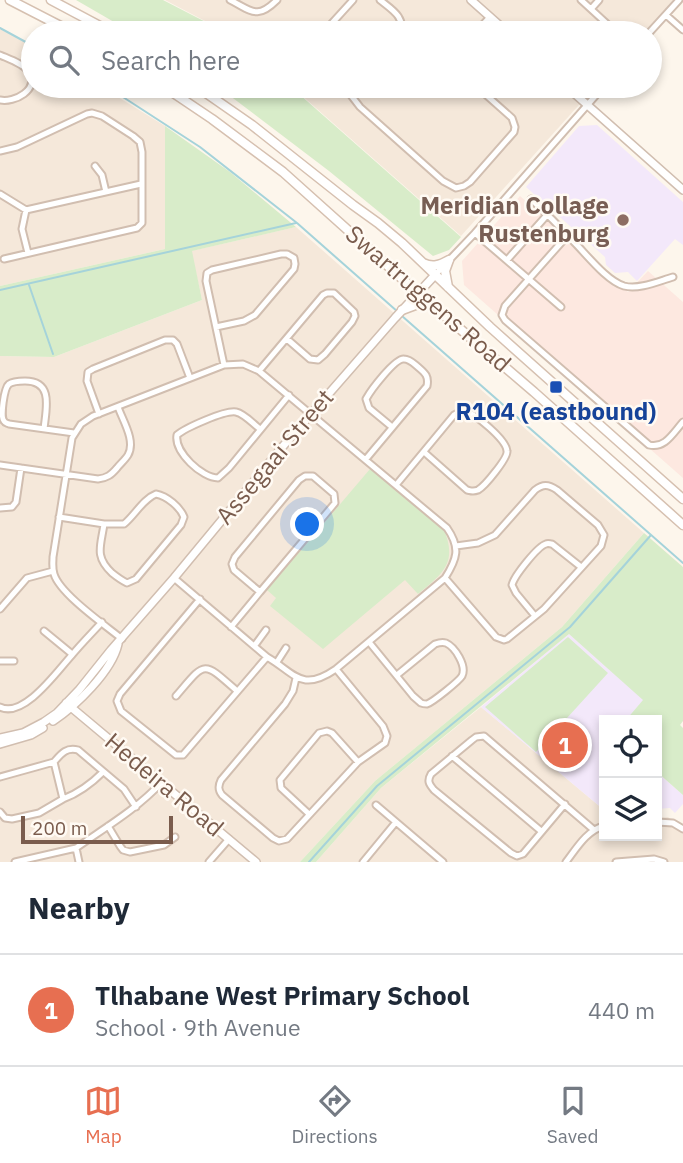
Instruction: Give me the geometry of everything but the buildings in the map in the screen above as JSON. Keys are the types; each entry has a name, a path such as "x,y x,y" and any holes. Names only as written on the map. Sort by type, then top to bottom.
{"main road":[{"path":"10,0 51,21"},
{"path":"51,0 90,21"},
{"name":"Swartruggens Road","path":"181,98 283,172 683,524"},
{"name":"Swartruggens Road","path":"213,98 378,223 683,499"},
{"path":"421,262 434,266 449,260"},
{"path":"449,260 444,271 449,289"},
{"path":"402,310 425,303 438,309"}],"street":[{"path":"230,0 260,13 277,0"},
{"path":"334,21 353,0"},
{"path":"380,0 400,21"},
{"path":"471,0 494,21"},
{"path":"581,0 604,21"},
{"path":"591,9 599,0"},
{"path":"660,21 679,0"},
{"path":"666,15 683,30"},
{"path":"486,21 490,17"},
{"path":"0,55 21,66"},
{"path":"0,100 12,101 21,96"},
{"path":"353,98 443,181 460,188 470,182 514,132 512,118 490,98"},
{"path":"579,98 683,190"},
{"path":"435,275 593,98"},
{"path":"0,151 17,147 87,114 97,114 133,136 142,147 142,223 138,228 4,259"},
{"path":"95,166 102,175 106,192"},
{"path":"0,194 26,210 141,184"},
{"path":"531,199 605,272 622,285 642,285 673,276"},
{"path":"26,210 22,229 28,253"},
{"path":"507,260 547,215"},
{"path":"475,233 561,307"},
{"path":"568,235 505,306 502,315 505,320 649,445 661,446 683,422"},
{"path":"216,327 244,321 255,315 294,269 293,258 281,254 209,271 206,275 206,281 224,365"},
{"name":"Assegaai Street","path":"0,738 34,728 83,698 114,656 120,641 311,414 435,275"},
{"path":"259,371 323,295 334,293 355,314 352,322 318,359 310,359 287,339"},
{"path":"99,414 87,381 88,372 144,348 165,340 175,341 190,378"},
{"path":"366,459 425,388 428,382 424,372 408,359 395,363 366,398 369,408 392,427"},
{"path":"120,641 66,592 57,582 53,571 70,444 74,433 86,420 99,414 224,365 243,364 259,371 447,528 456,546 455,559 445,578 336,669 317,679 296,678 283,669 174,578"},
{"path":"44,429 47,398 42,386 34,381 9,384 6,387 2,410 4,421 9,424 44,429 74,433"},
{"path":"260,429 240,414 232,412 182,430 177,435 176,442 180,451 200,470 218,478 229,468 289,395"},
{"path":"0,465 103,479 111,475 127,457 130,449 130,440 118,407"},
{"path":"397,485 454,415 464,410 501,439 507,450 499,467 479,489 472,491 424,452"},
{"path":"0,508 12,507 16,502 20,468"},
{"path":"232,627 335,503 334,494 313,476 305,476 299,480 233,561 234,570 260,592"},
{"path":"445,578 496,636 507,639 544,609 601,545 604,533 557,490 545,485 535,490 495,535 478,543 456,546"},
{"path":"59,517 104,524 124,524 149,497 156,494 164,496 184,517 181,525 136,579 127,583 101,562 104,524"},
{"path":"535,616 512,585 541,547 547,543 552,544 580,567"},
{"path":"0,609 27,578 53,571"},
{"path":"0,594 6,600"},
{"path":"200,599 120,694 117,701 121,711 179,756 186,753 267,657"},
{"path":"0,707 6,710 15,708 37,695 102,622"},
{"path":"255,645 266,630"},
{"path":"44,631 72,654"},
{"path":"369,642 418,701 425,704 430,703 457,681 462,676 464,666 449,645 441,643 435,644 397,675"},
{"path":"276,662 286,648"},
{"path":"0,661 14,661"},
{"path":"176,696 195,673 203,668 214,671 237,691"},
{"path":"296,678 293,691 285,704 221,780 219,789 232,804 279,841 287,839 358,762 386,743 387,732 336,669"},
{"name":"Assegaai Street","path":"0,744 31,735 69,705"},
{"name":"Hedeira Road","path":"69,705 256,862"},
{"path":"309,814 281,788 280,780 319,733 332,733 358,762"},
{"path":"565,804 523,854 517,856 434,790 429,784 429,777 476,737 484,736 565,804 594,830"},
{"path":"0,777 54,762 65,750 74,749 124,789 136,807"},
{"path":"453,756 541,831"},
{"path":"54,762 62,799"},
{"path":"0,812 5,818 12,819 41,812 90,785 103,772"},
{"path":"15,862 76,848 148,798 162,782"},
{"path":"376,805 441,861"},
{"path":"363,862 396,822"},
{"path":"662,822 683,829"},
{"path":"108,826 126,851 164,845 175,837"},
{"path":"566,862 594,830 599,828"},
{"path":"209,862 229,839"},
{"path":"76,848 79,862"},
{"path":"617,862 654,859 664,862"}],"shaded area":[{"path":"165,0 224,0 233,4 237,0 673,0 654,21 205,21"},
{"path":"0,29 21,40 21,98 120,98 165,126 165,249 0,286"},
{"path":"305,98 585,98 461,236"},
{"name":"Meridian Collage Rustenburg","path":"597,125 683,202 683,245 675,239 637,281 628,272 615,273 606,265 605,257 526,187 579,126"},
{"path":"520,196 628,292 648,271 683,302 683,478 464,285 462,261"},
{"path":"296,227 644,533 562,627 375,781 300,862 0,862 0,356 54,357 202,300 191,251"},
{"path":"569,634 644,700 630,715 599,715 599,806 481,707"},
{"path":"481,707 599,806 599,841 662,841 662,818 668,817 683,830 683,862 316,862 381,788"},
{"path":"662,776 683,795 683,804 675,813 670,808 662,809"}],"green space":[{"path":"76,0 163,0 204,21 112,21"},
{"path":"233,98 304,98 461,237 449,250 433,256 329,171"},
{"path":"165,126 230,172 296,227 192,251 202,300 54,357 0,356 0,286 165,249"},
{"path":"370,469 444,530 448,541 448,559 440,574 418,594 405,580 323,649 270,606 276,598 267,590"},
{"path":"644,533 683,567 683,721 680,725 683,728 683,795 662,776 662,715 630,715 643,700 569,634 381,788 316,862 300,862 375,781 562,627"},
{"path":"568,637 608,673 536,752 485,707"}],"waterway":[{"path":"0,28 21,39"},
{"path":"124,98 200,147 297,223 398,312"},
{"path":"0,290 296,223"},
{"path":"29,285 53,354"},
{"path":"402,316 683,563"},
{"path":"309,862 377,786 570,627 651,535"}],"place":[{"name":"Meridian Collage Rustenburg","path":"623,220"},
{"name":"R104 (eastbound)","path":"556,387"},
{"name":"Tlhabane West Primary School","path":"565,745"}]}
